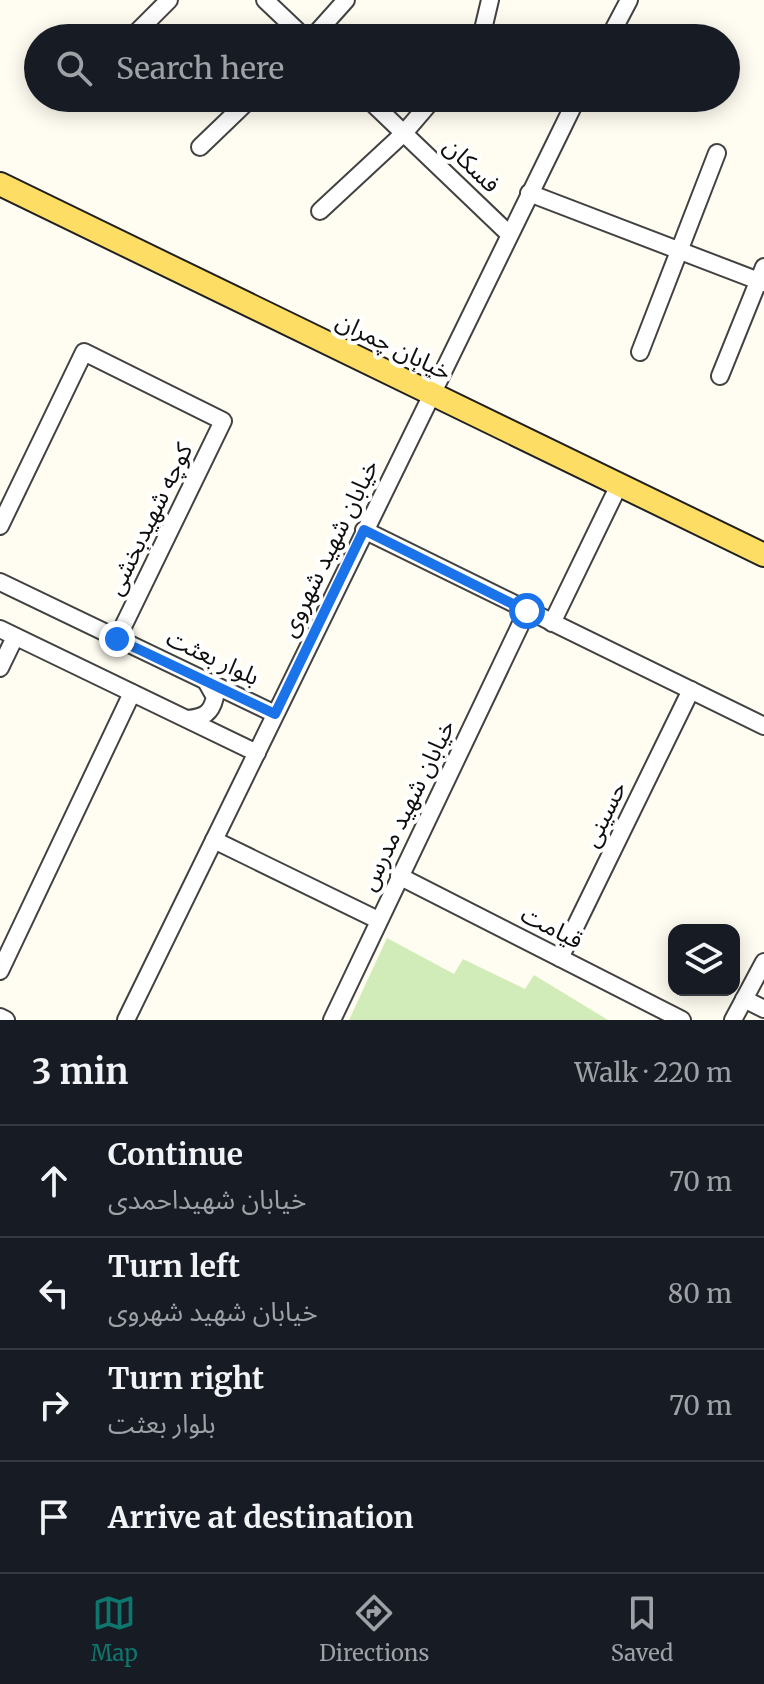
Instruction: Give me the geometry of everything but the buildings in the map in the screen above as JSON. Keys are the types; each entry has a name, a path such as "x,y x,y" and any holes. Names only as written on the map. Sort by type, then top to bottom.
{"main road":[{"name":"خیابان چمران","path":"0,184 764,555"}],"street":[{"path":"145,24 169,0"},
{"path":"265,0 290,24"},
{"path":"325,24 346,0"},
{"path":"484,24 490,0"},
{"path":"616,24 629,0"},
{"path":"200,147 236,112"},
{"name":"فسکان","path":"382,112 509,234"},
{"path":"320,211 404,133 422,112"},
{"name":"خیابان شهید شهروی","path":"126,1020 570,112"},
{"path":"640,352 717,153"},
{"path":"529,193 680,251 762,277 720,376"},
{"name":"کوچه شهیدبخشی","path":"0,526 84,352 223,421 117,639"},
{"path":"552,623 619,485"},
{"path":"364,530 764,726"},
{"name":"بلوار بعثت","path":"0,582 275,714"},
{"name":"خیابان شهید مدرس","path":"332,1020 527,611"},
{"path":"0,668 7,633 257,753"},
{"path":"188,719 204,717 212,708 215,697 206,681"},
{"name":"حسینی","path":"560,958 691,690"},
{"path":"0,971 132,693"},
{"path":"214,840 378,920"},
{"name":"قیامت","path":"399,876 682,1020"},
{"path":"733,1020 764,962"},
{"path":"744,999 764,1009"},
{"path":"0,1017 6,1020"}],"green space":[{"path":"387,938 454,974 463,959 525,989 534,975 608,1020 349,1020"}],"route":[{"path":"117,639 275,714 364,530 527,611"}]}
